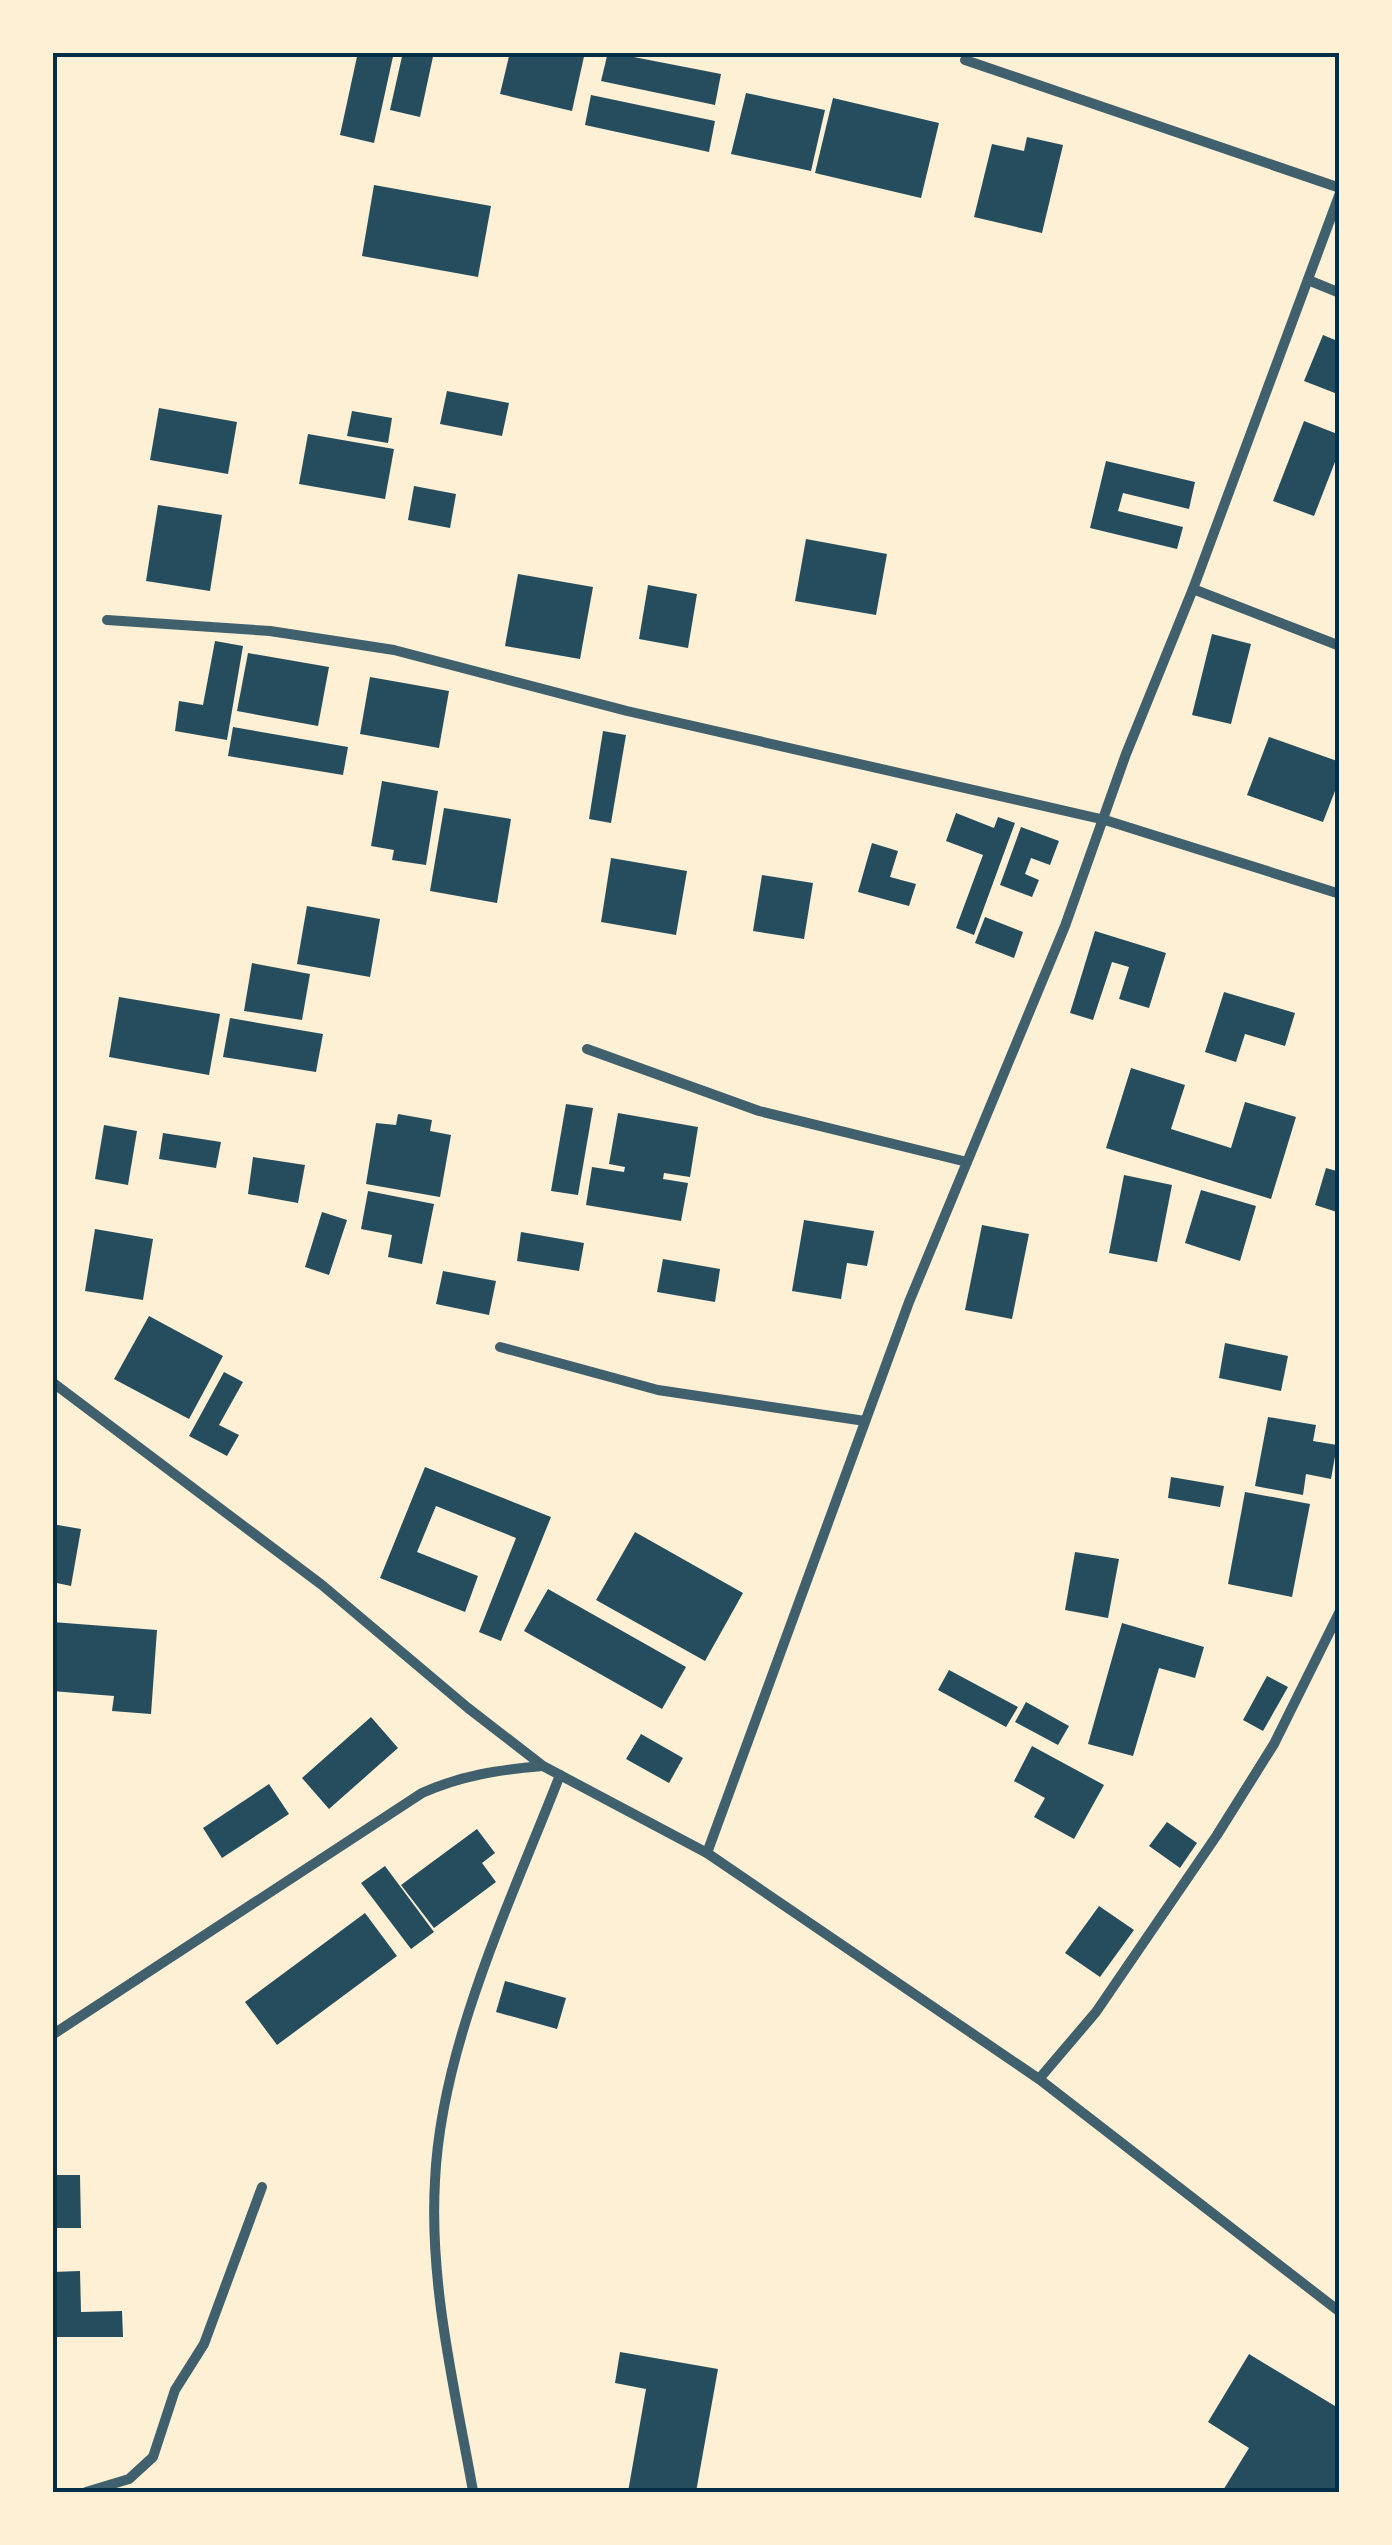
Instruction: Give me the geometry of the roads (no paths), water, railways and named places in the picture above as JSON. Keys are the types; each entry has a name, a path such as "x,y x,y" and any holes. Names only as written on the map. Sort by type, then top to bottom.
{"street":[{"path":"707,1853 909,1302 1065,926 1126,754 1193,588 1340,191 966,60"},
{"path":"1308,280 1340,294"},
{"path":"1193,588 1340,646"},
{"path":"107,620 270,630 394,650 627,711 1105,820 1340,894"},
{"path":"587,1049 759,1111 966,1162"},
{"path":"500,1347 658,1390 865,1421"},
{"path":"52,1382 322,1585 543,1766 707,1853 1039,2078 1340,2312"},
{"path":"1039,2078 1096,2012 1217,1835 1274,1744 1340,1611"},
{"path":"52,2036 422,1793 484,1771 543,1766"},
{"path":"473,2491 436,2260 434,2183 440,2123 453,2064 473,2006 560,1775"},
{"path":"86,2492 129,2479 153,2457 175,2390 204,2344 262,2187"}]}
